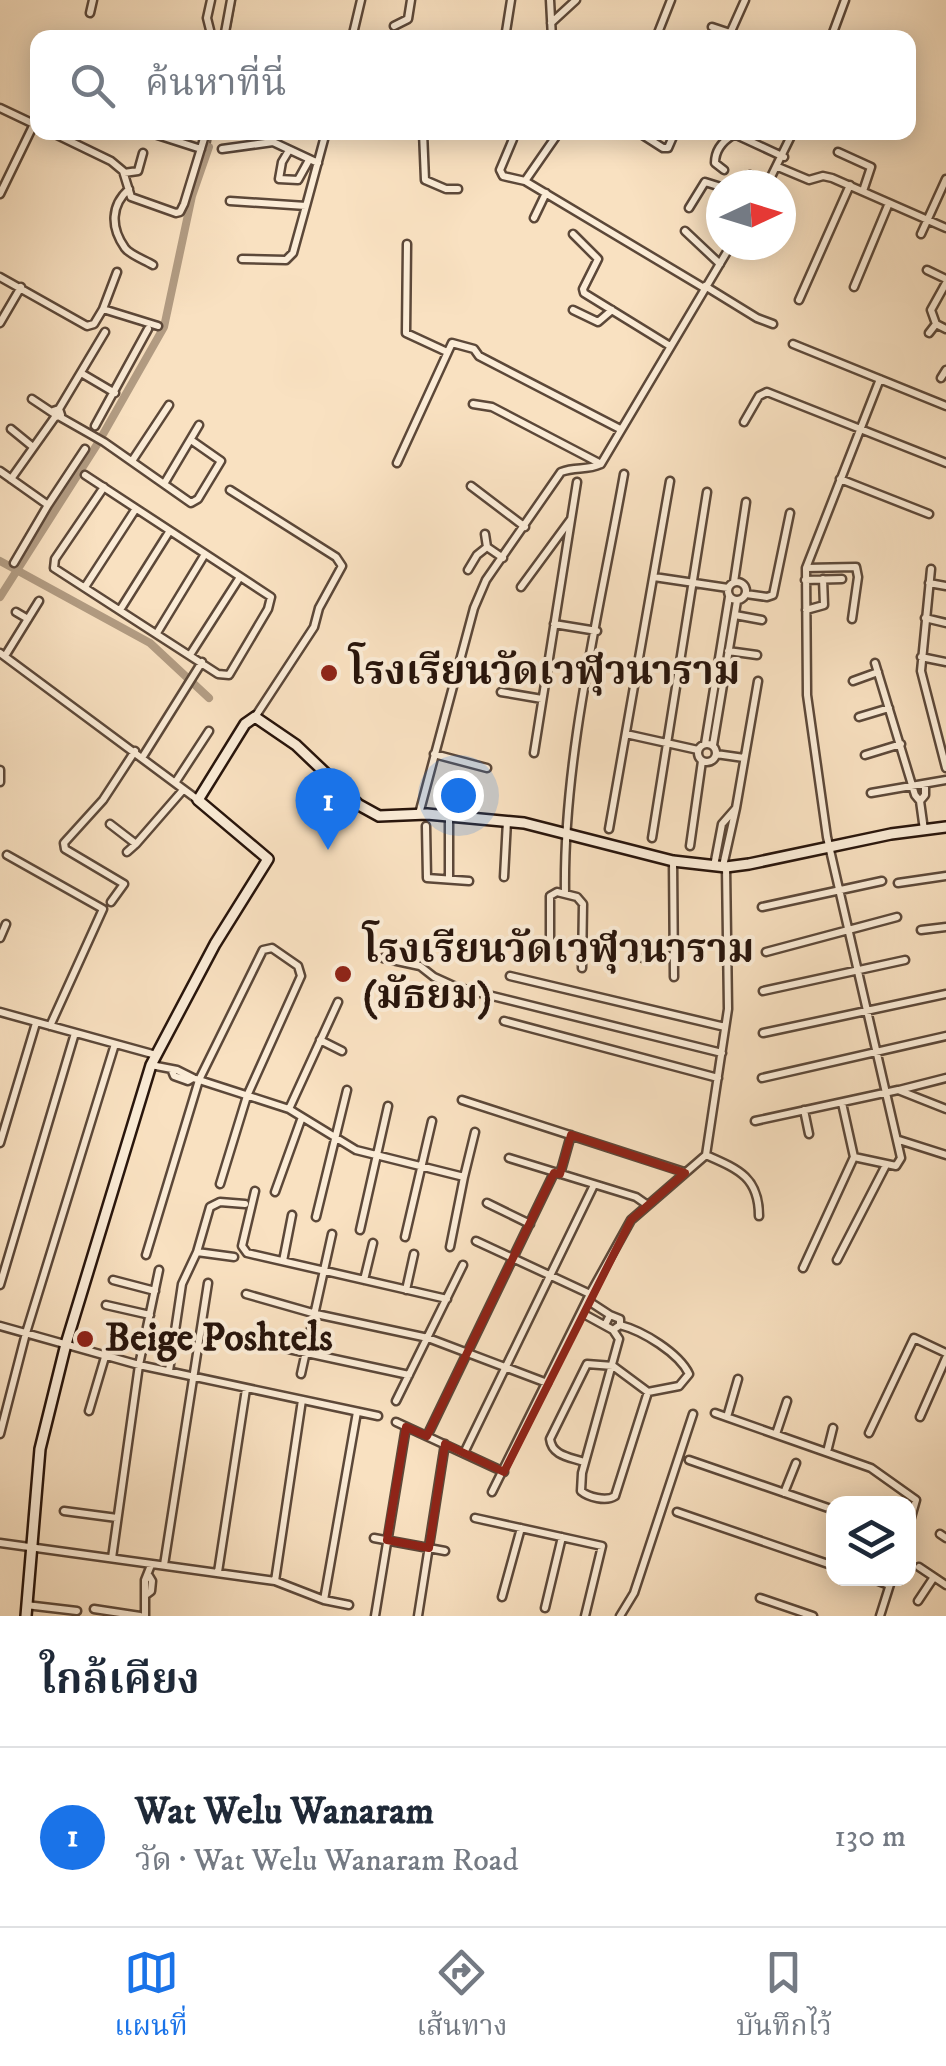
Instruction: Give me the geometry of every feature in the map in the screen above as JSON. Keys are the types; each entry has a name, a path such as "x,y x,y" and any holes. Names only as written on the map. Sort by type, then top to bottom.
{"street":[{"path":"90,13 93,0"},
{"path":"210,30 206,18 211,0"},
{"path":"225,30 231,0"},
{"path":"354,30 361,0"},
{"path":"394,26 408,19 411,0"},
{"path":"506,30 511,0"},
{"path":"550,0 552,30"},
{"path":"552,23 576,0"},
{"path":"660,30 671,0"},
{"path":"731,30 746,0"},
{"path":"834,30 845,0"},
{"path":"712,27 718,30"},
{"path":"0,108 30,122"},
{"path":"0,194 30,134"},
{"path":"68,140 111,161 124,173 132,196 180,212 204,140"},
{"path":"173,140 201,149"},
{"path":"242,259 286,260 293,252 313,162 323,140"},
{"path":"423,140 425,180 446,190 458,189"},
{"path":"513,140 500,170 503,176 525,181 773,324"},
{"path":"525,181 553,140"},
{"path":"650,140 668,148 672,140"},
{"path":"724,170 715,163 715,156 725,140"},
{"path":"747,140 784,157"},
{"path":"776,170 790,140"},
{"path":"222,149 272,142 313,162"},
{"path":"288,152 279,179 298,180 313,162"},
{"path":"838,152 871,166 863,191"},
{"path":"124,173 138,171 143,153"},
{"path":"778,167 809,180 823,176 946,228"},
{"path":"921,234 946,179"},
{"path":"689,208 706,182"},
{"path":"799,300 850,186"},
{"path":"128,190 117,200 113,210 115,222 126,249 153,265"},
{"path":"534,218 546,193"},
{"path":"230,201 306,206"},
{"path":"854,286 890,202"},
{"path":"686,230 720,264"},
{"path":"573,234 598,259 582,289 584,293 670,346"},
{"path":"407,244 406,333 447,352"},
{"path":"418,814 478,595 561,472 573,467 587,470 601,464 722,260"},
{"path":"927,270 946,281 930,310 936,324 946,329"},
{"path":"0,277 91,328 117,272"},
{"path":"0,323 21,287"},
{"path":"103,309 158,326"},
{"path":"573,310 598,322 612,310"},
{"path":"930,333 936,324"},
{"path":"95,426 148,329"},
{"path":"11,478 57,414 105,332"},
{"path":"397,463 452,343 474,350 620,428"},
{"path":"794,344 946,406"},
{"path":"81,373 115,393"},
{"path":"854,1157 896,1166 901,1158 829,848 809,717 805,580 806,568 880,380"},
{"path":"744,422 759,396 767,392 946,462"},
{"path":"32,399 132,460 191,503 198,499 220,464 220,457 191,440"},
{"path":"473,404 492,407 601,464"},
{"path":"132,460 169,405"},
{"path":"164,484 199,424"},
{"path":"11,428 33,447"},
{"path":"14,563 85,449"},
{"path":"0,471 48,505"},
{"path":"565,894 564,831 624,474"},
{"path":"85,475 104,486 169,532 268,593 272,602 229,674 218,674 58,572 53,563 104,486"},
{"path":"840,480 928,514"},
{"path":"534,753 577,482"},
{"path":"610,829 670,482"},
{"path":"471,486 525,527"},
{"path":"198,800 238,732 255,717 314,626 342,566 336,557 230,490"},
{"path":"652,838 707,492"},
{"path":"690,846 702,761 708,748 725,650 746,502"},
{"path":"85,587 135,510"},
{"path":"654,577 767,598 773,595 790,513"},
{"path":"521,587 572,518"},
{"path":"120,610 169,532"},
{"path":"485,534 487,548 503,558"},
{"path":"468,570 487,548"},
{"path":"157,633 205,554"},
{"path":"806,568 856,567 852,619"},
{"path":"930,568 922,680 946,768"},
{"path":"190,655 240,577"},
{"path":"806,610 824,604 823,579"},
{"path":"805,580 842,579"},
{"path":"929,583 946,586"},
{"path":"732,592 742,584 746,594"},
{"path":"725,650 735,615 732,592"},
{"path":"39,602 2,654 198,800 268,859 214,944 154,1060 66,1344 40,1449 26,1611 77,1611"},
{"path":"16,612 28,619"},
{"path":"735,615 762,620"},
{"path":"925,618 946,622"},
{"path":"554,624 597,631"},
{"path":"725,650 757,655"},
{"path":"921,657 946,662"},
{"path":"142,758 202,662"},
{"path":"853,681 876,668 920,801 924,830"},
{"path":"492,1492 631,1220 706,1155 728,989 721,866 736,808 758,682"},
{"path":"501,692 542,699"},
{"path":"859,716 889,708"},
{"path":"255,717 310,756 370,813 387,817 418,814 507,821 564,831 673,861 721,866 946,828"},
{"path":"175,783 209,731"},
{"path":"626,734 744,758"},
{"path":"864,754 900,744"},
{"path":"702,761 711,761 708,748"},
{"path":"111,902 124,884 65,850 64,842 103,800 134,751"},
{"path":"434,754 487,768"},
{"path":"0,770 0,782"},
{"path":"871,793 946,780"},
{"path":"920,801 926,795 925,784"},
{"path":"127,852 184,790"},
{"path":"449,816 449,880"},
{"path":"504,877 507,821"},
{"path":"110,824 136,844"},
{"path":"426,826 426,878 468,880"},
{"path":"7,856 104,909 50,1026"},
{"path":"673,861 674,977"},
{"path":"898,884 946,876"},
{"path":"762,907 882,882"},
{"path":"550,955 550,896 557,892 577,897 584,904 582,968"},
{"path":"766,952 897,917"},
{"path":"0,938 6,924"},
{"path":"921,930 946,928"},
{"path":"146,1256 196,1079 263,950 272,948 298,966 301,976 247,1096 220,1184"},
{"path":"643,958 673,956"},
{"path":"383,958 420,966 434,978 456,987 722,1053"},
{"path":"762,991 905,960"},
{"path":"510,976 725,1027"},
{"path":"762,1033 946,994"},
{"path":"289,1108 338,1002"},
{"path":"0,1013 115,1044 154,1060 180,1078 196,1079 289,1108 336,1140 376,1156 464,1177"},
{"path":"504,1021 718,1078"},
{"path":"0,1143 36,1023"},
{"path":"0,1284 75,1032"},
{"path":"762,1078 946,1036"},
{"path":"320,1040 342,1050"},
{"path":"0,1434 26,1333 115,1044"},
{"path":"755,1121 946,1078"},
{"path":"316,1218 347,1090"},
{"path":"898,1090 946,1109"},
{"path":"462,1100 685,1173"},
{"path":"803,1268 854,1157 842,1104"},
{"path":"360,1230 388,1106"},
{"path":"804,1110 810,1134"},
{"path":"275,1192 302,1117"},
{"path":"405,1236 432,1121"},
{"path":"450,1247 475,1132"},
{"path":"426,1436 557,1174 572,1135"},
{"path":"899,1140 946,1155"},
{"path":"706,1155 733,1167 754,1186 759,1194 759,1216"},
{"path":"508,1158 646,1204"},
{"path":"838,1260 886,1165"},
{"path":"464,1453 594,1185"},
{"path":"256,1191 242,1250 446,1299"},
{"path":"168,1371 182,1284 198,1252 214,1203 244,1204"},
{"path":"487,1203 530,1224"},
{"path":"283,1262 292,1215"},
{"path":"301,1374 332,1234"},
{"path":"476,1241 589,1297 620,1320 613,1366 584,1462 581,1490 606,1500 615,1496 648,1392"},
{"path":"364,1280 372,1243"},
{"path":"198,1252 234,1258"},
{"path":"406,1290 414,1254"},
{"path":"396,1401 463,1265"},
{"path":"112,1558 139,1366 159,1270"},
{"path":"113,1280 155,1291"},
{"path":"164,1565 208,1284"},
{"path":"246,1294 428,1338 547,1383"},
{"path":"106,1305 150,1315"},
{"path":"582,1313 605,1325 636,1330 688,1369 689,1374 679,1386 648,1392 613,1366 592,1363 583,1368 550,1439 557,1453 584,1462"},
{"path":"605,1325 610,1315"},
{"path":"0,1326 139,1366 378,1416"},
{"path":"228,1336 409,1375"},
{"path":"869,1433 914,1338 946,1356 920,1417"},
{"path":"89,1411 105,1357"},
{"path":"727,1417 738,1379"},
{"path":"218,1572 246,1389"},
{"path":"275,1581 302,1400"},
{"path":"776,1434 787,1401"},
{"path":"324,1600 357,1412"},
{"path":"715,1413 871,1468 914,1496"},
{"path":"620,1616 634,1593 693,1414"},
{"path":"396,1422 504,1472"},
{"path":"375,1616 406,1427"},
{"path":"827,1452 833,1428"},
{"path":"418,1616 445,1444"},
{"path":"689,1460 826,1507"},
{"path":"784,1492 796,1463"},
{"path":"64,1511 117,1518"},
{"path":"676,1512 826,1563"},
{"path":"474,1518 602,1546 585,1616"},
{"path":"502,1597 521,1528"},
{"path":"545,1608 562,1537"},
{"path":"374,1538 445,1551"},
{"path":"0,1543 275,1581 349,1605"},
{"path":"94,1609 142,1616 144,1580 151,1565"},
{"path":"919,1567 946,1585"},
{"path":"918,1600 934,1577"},
{"path":"880,1616 890,1586"},
{"path":"760,1598 813,1616"}],"highlighted area":[{"path":"571,1135 685,1173 631,1220 504,1472 445,1444 429,1548 387,1540 406,1427 427,1436 554,1173 560,1174"}],"waterway":[{"path":"229,30 235,0"},
{"path":"209,147 210,140"},
{"path":"0,597 98,443 164,327 192,196 209,147"},
{"path":"0,561 150,643 209,698"}],"place":[{"name":"โรงเรียนวัดเวฬุวนาราม","path":"329,673"},
{"name":"Wat Welu Wanaram","path":"328,850"},
{"name":"โรงเรียนวัดเวฬุวนาราม (มัธยม)","path":"343,974"},
{"name":"Beige Poshtels","path":"85,1339"}]}
